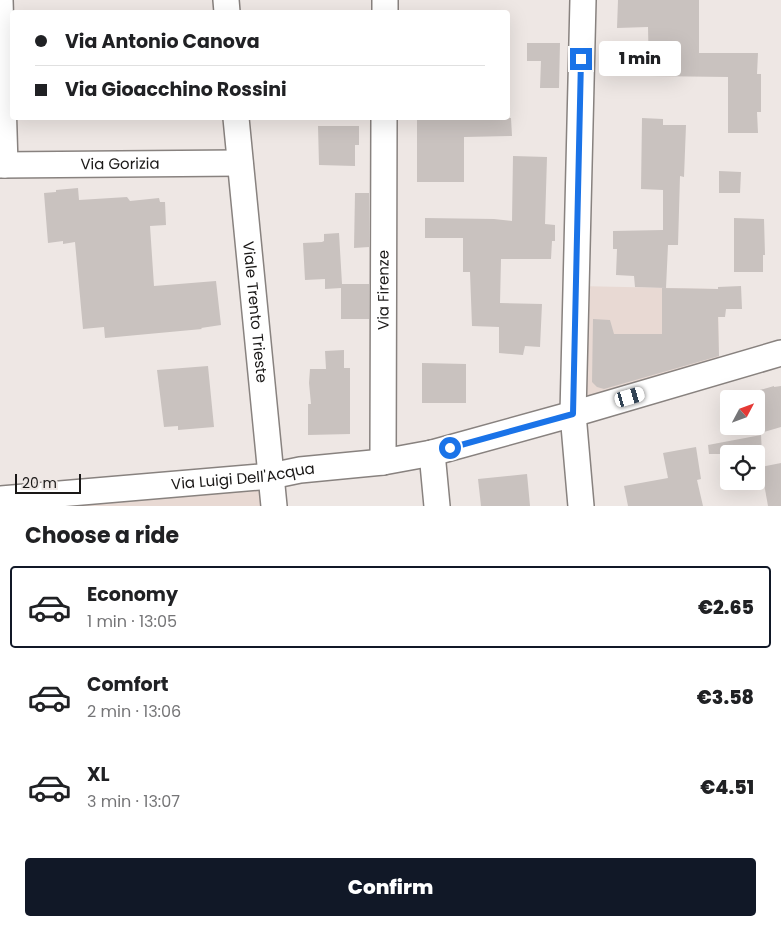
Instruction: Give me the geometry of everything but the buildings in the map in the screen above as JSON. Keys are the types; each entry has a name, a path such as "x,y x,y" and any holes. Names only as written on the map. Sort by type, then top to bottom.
{"street":[{"path":"0,0 3,165"},
{"path":"581,506 573,414 583,0"},
{"name":"Viale Trento Trieste","path":"236,120 274,506"},
{"name":"Via Firenze","path":"383,462 384,120"},
{"name":"Via Gorizia","path":"3,165 240,163"},
{"name":"Via Luigi Dell'Acqua","path":"0,499 271,476 300,470 383,462 432,453 781,353"},
{"path":"432,453 437,506"}],"shaded area":[{"path":"578,286 718,289 719,369 574,412"},
{"path":"269,480 271,506 47,506"}],"route":[{"path":"450,448 573,414 581,59"}]}
